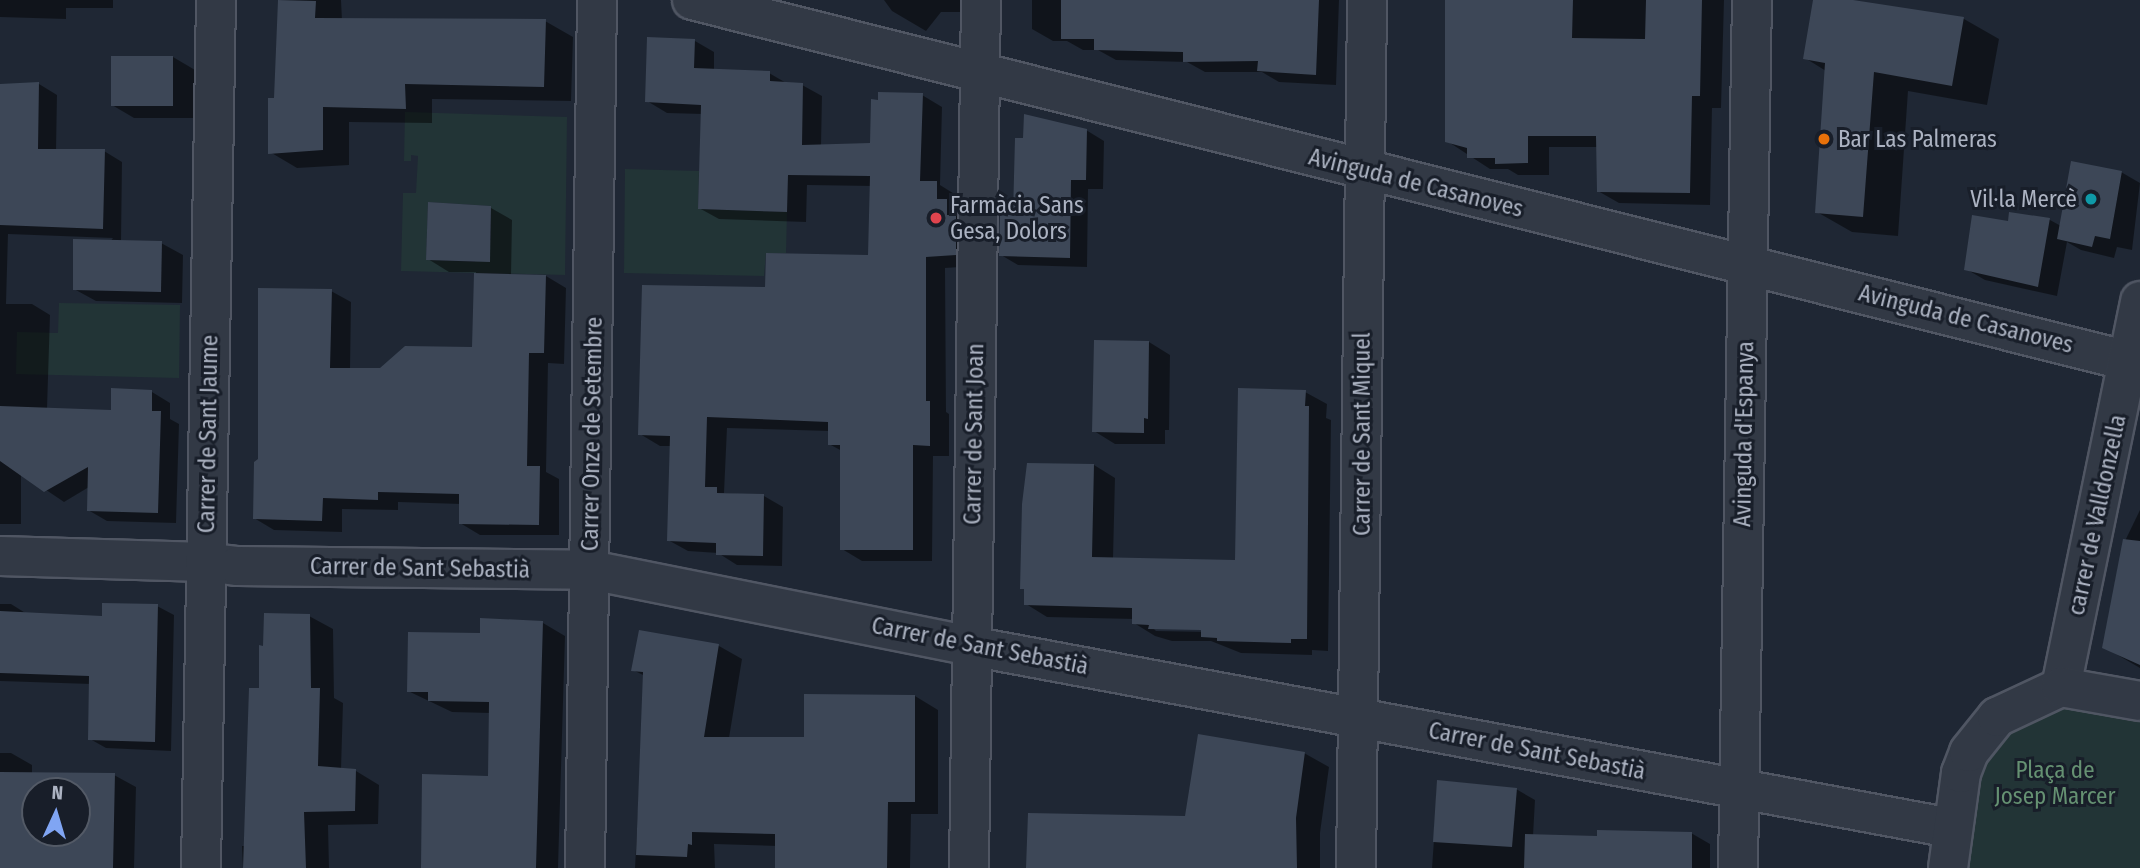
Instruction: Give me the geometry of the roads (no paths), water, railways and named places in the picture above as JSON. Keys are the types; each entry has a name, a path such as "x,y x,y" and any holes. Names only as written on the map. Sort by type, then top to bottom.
{"street":[{"name":"Carrer de Sant Jaume","path":"201,868 216,0"},
{"name":"Carrer Onze de Setembre","path":"585,868 597,0"},
{"name":"Avinguda de Casanoves","path":"692,0 1363,171 1746,263 2134,363"},
{"name":"Carrer de Sant Joan","path":"969,868 981,0"},
{"name":"Carrer de Sant Miquel","path":"1356,868 1367,0"},
{"name":"Avinguda d'Espanya","path":"1738,868 1737,789 1752,0"},
{"name":"carrer de Valldonzella","path":"2062,687 2134,363 2140,301"},
{"name":"Carrer de Sant Sebastià","path":"0,556 205,562 238,566 591,570 970,646 1360,716 1951,828"},
{"path":"1948,868 1951,828 1961,773 1969,752 1997,718 2062,687 2140,701"}],"place":[{"name":"Bar Las Palmeras","path":"1824,139"},
{"name":"Vil·la Mercè","path":"2091,199"},
{"name":"Farmàcia Sans Gesa, Dolors","path":"936,218"}],"park label":[{"name":"Plaça de Josep Marcer","path":"2055,783"}]}
